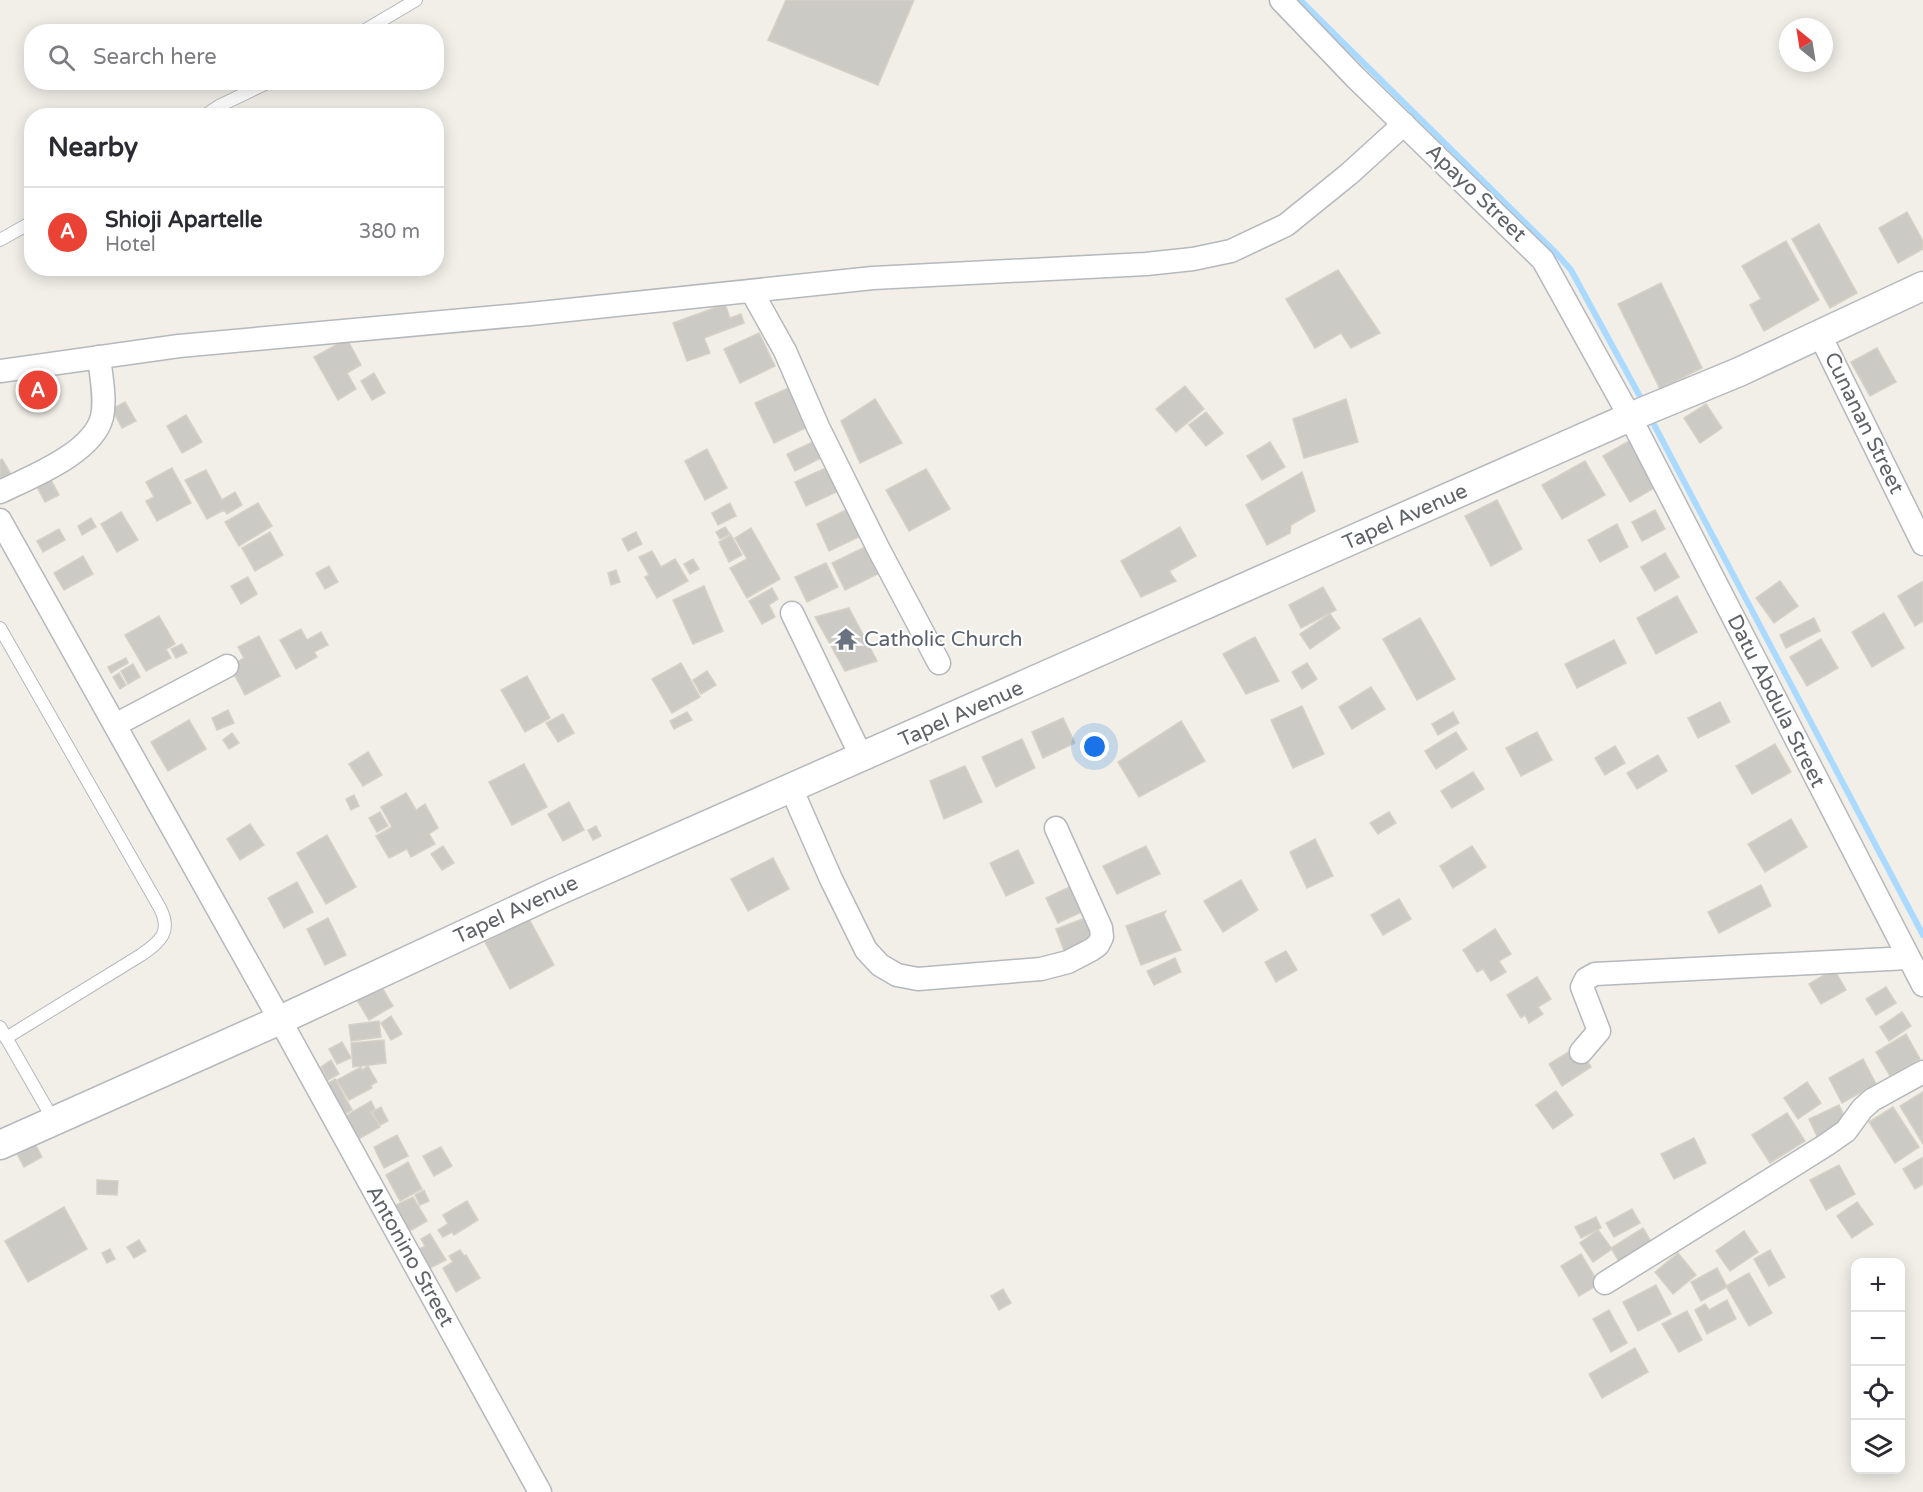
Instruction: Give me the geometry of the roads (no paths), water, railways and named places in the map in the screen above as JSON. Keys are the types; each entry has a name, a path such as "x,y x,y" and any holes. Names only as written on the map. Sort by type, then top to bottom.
{"street":[{"name":"Apayo Street","path":"1281,0 1544,260 1630,417"},
{"path":"0,371 270,336 530,314 873,278 1146,264 1193,259 1231,251 1286,225 1349,174 1404,124"},
{"name":"Tapel Avenue","path":"0,1145 280,1020 553,892 862,758 1630,417 1739,372 1923,286"},
{"path":"753,292 785,351 818,427 878,548 939,663"},
{"name":"Cunanan Street","path":"1820,335 1923,544"},
{"path":"0,492 69,456 88,441 97,429 103,408 99,357"},
{"name":"Datu Abdula Street","path":"1630,417 1923,985"},
{"name":"Antonino Street","path":"0,520 280,1020 540,1492"},
{"path":"792,613 862,758"},
{"path":"115,725 227,666"},
{"path":"792,788 831,879 866,950 880,965 897,975 918,979 1041,969 1068,962 1098,945 1102,938 1101,928 1056,828"},
{"path":"1581,1052 1599,1031 1582,987 1586,980 1595,974 1908,958"},
{"path":"1605,1283 1826,1145 1846,1131 1862,1109 1872,1100 1923,1072"}],"lane":[{"path":"376,24 416,0"},
{"path":"216,108 252,90"},
{"path":"0,240 24,226"},
{"path":"0,628 160,908 166,926 163,936 148,951 3,1033 54,1121"}],"waterway":[{"path":"1300,0 1571,270 1643,402"},
{"path":"1650,417 1923,935"}],"place":[{"name":"Shioji Apartelle","path":"38,390"},
{"name":"Catholic Church","path":"846,639"}]}
